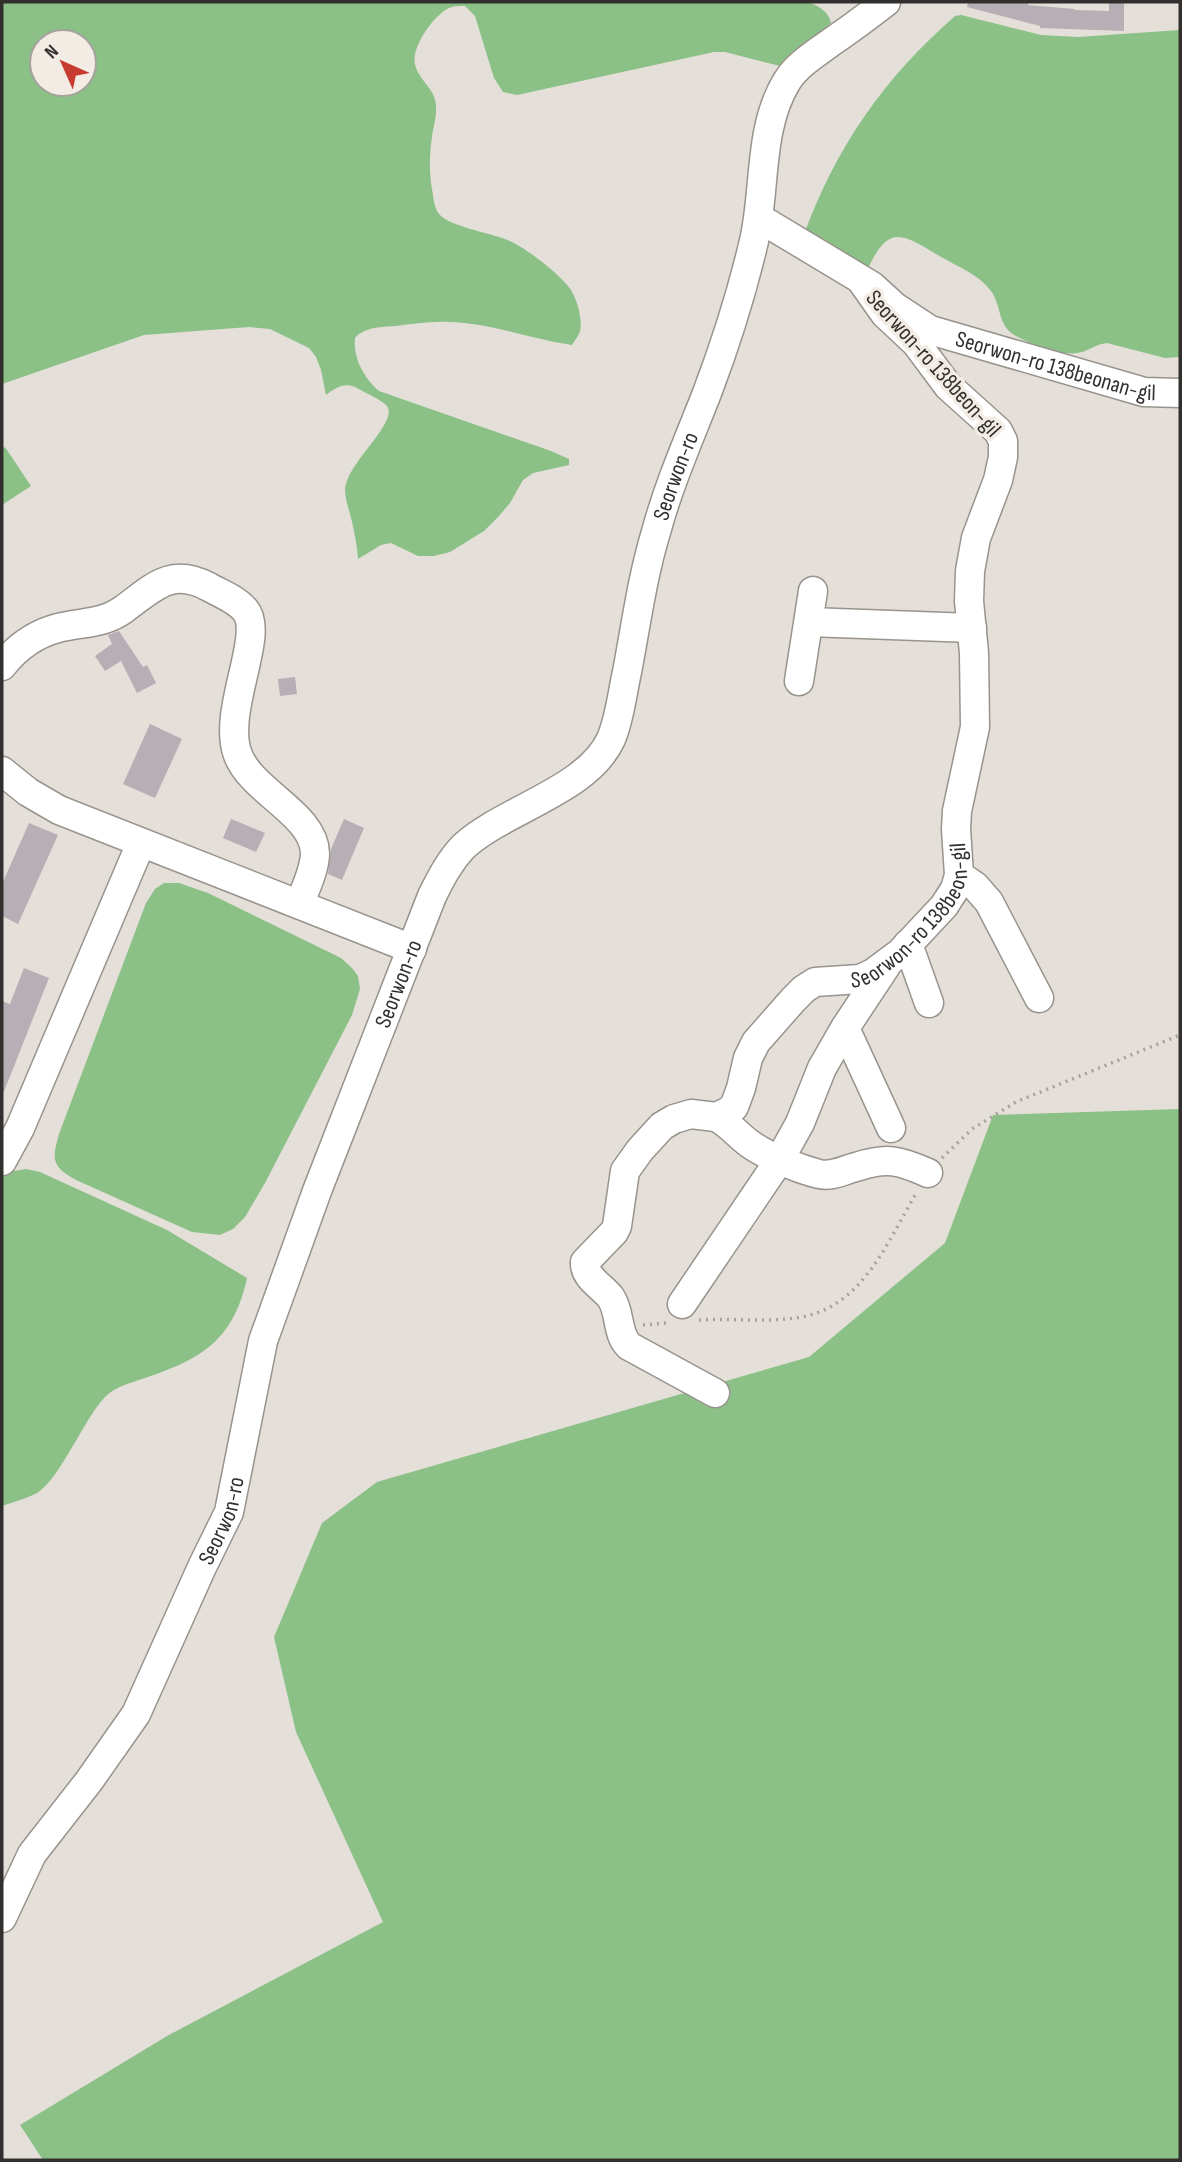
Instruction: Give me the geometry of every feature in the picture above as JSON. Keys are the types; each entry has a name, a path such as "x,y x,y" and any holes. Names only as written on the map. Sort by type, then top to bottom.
{"street":[{"name":"Seorwon-ro","path":"2,1919 32,1854 89,1781 136,1714 201,1567 229,1512 263,1341 317,1191 445,869 463,848 499,821 583,773 610,742 616,727 645,570 656,531 676,469 727,338 754,241 767,141 777,99 788,78 815,53 886,2"},
{"name":"Seorwon-ro 138beonan-gil","path":"759,218 872,286 895,307 930,330 1144,392 1180,393"},
{"name":"Seorwon-ro 138beon-gil","path":"716,1116 734,1107 748,1058 756,1042 804,989 815,982 860,979 873,973 898,953 944,906 955,889 959,875 957,811 975,727 970,571 976,538 998,480 1003,441 998,431 948,386 916,343 885,314 861,280"},
{"path":"2,666 12,653 42,633 108,618 167,580 190,579 236,601 247,611 252,634 236,706 234,744 247,771 301,822 314,844 315,856 300,904"},
{"path":"799,681 813,591"},
{"path":"809,622 972,628"},
{"path":"2,771 28,792 59,810 412,948"},
{"path":"2,1161 25,1115 141,843"},
{"path":"959,875 975,886 989,902 1039,998"},
{"path":"682,1316 780,1159 800,1123 822,1068 845,1028 898,953 929,1003"},
{"path":"845,1028 891,1128"},
{"path":"715,1393 629,1346 623,1340 612,1301 584,1267 589,1256 609,1239 617,1226 625,1171 663,1126 674,1119 691,1114 716,1116 730,1124 751,1145 821,1174 837,1174 888,1160 902,1161 928,1173"}],"path":[{"path":"619,1327 682,1316 802,1317 828,1309 861,1282 884,1249 928,1173 971,1129 1016,1102 1180,1035"}],"green space":[{"path":"2,2 808,2 823,10 830,19 831,23 780,66 725,52 714,52 517,95 503,92 494,78 475,16 465,6 451,7 443,12 425,32 417,49 415,64 435,100 430,166 437,211 452,223 513,242 541,261 571,290 581,322 579,333 572,345 480,325 449,322 374,328 355,338 361,367 379,391 569,459 569,465 533,473 523,480 510,503 484,531 450,552 418,556 391,543 381,545 358,559 345,490 354,468 386,422 389,413 387,406 355,387 340,386 326,395 321,370 309,348 270,329 249,327 144,335 2,384"},
{"path":"961,15 1041,35 1078,37 1180,30 1180,357 1165,358 1107,343 1077,353 1046,349 1010,332 991,291 980,280 917,243 898,237 890,239 874,256 866,273 803,237 831,173 864,116 929,40 955,16"},
{"path":"5,447 31,486 2,505 2,449"},
{"path":"164,883 179,883 208,893 341,958 358,976 360,989 352,1015 265,1183 245,1217 233,1229 220,1235 192,1232 76,1180 62,1171 55,1156 59,1134 146,903 155,889"},
{"path":"1180,1109 1180,2160 43,2160 20,2125 167,2036 383,1922 296,1732 274,1637 322,1523 377,1482 809,1357 945,1243 993,1115"},
{"path":"26,1169 40,1172 167,1230 247,1278 234,1316 214,1343 185,1362 109,1393 46,1486 33,1495 2,1506 2,1173"}],"building":[{"path":"968,2 1029,2 1028,5 1109,11 1109,2 1124,2 1124,31 1040,28 967,7"},
{"path":"119,631 143,667 147,665 156,683 137,693 121,661 105,671 95,656 112,644 108,635"},
{"path":"295,677 297,694 280,696 278,679"},
{"path":"150,724 182,739 155,798 123,784"},
{"path":"231,819 265,833 256,852 223,838"},
{"path":"344,819 364,828 342,880 328,874 331,849"},
{"path":"29,823 58,835 18,924 2,916 2,884"},
{"path":"24,968 49,978 3,1094 2,1001 10,1004"}]}
